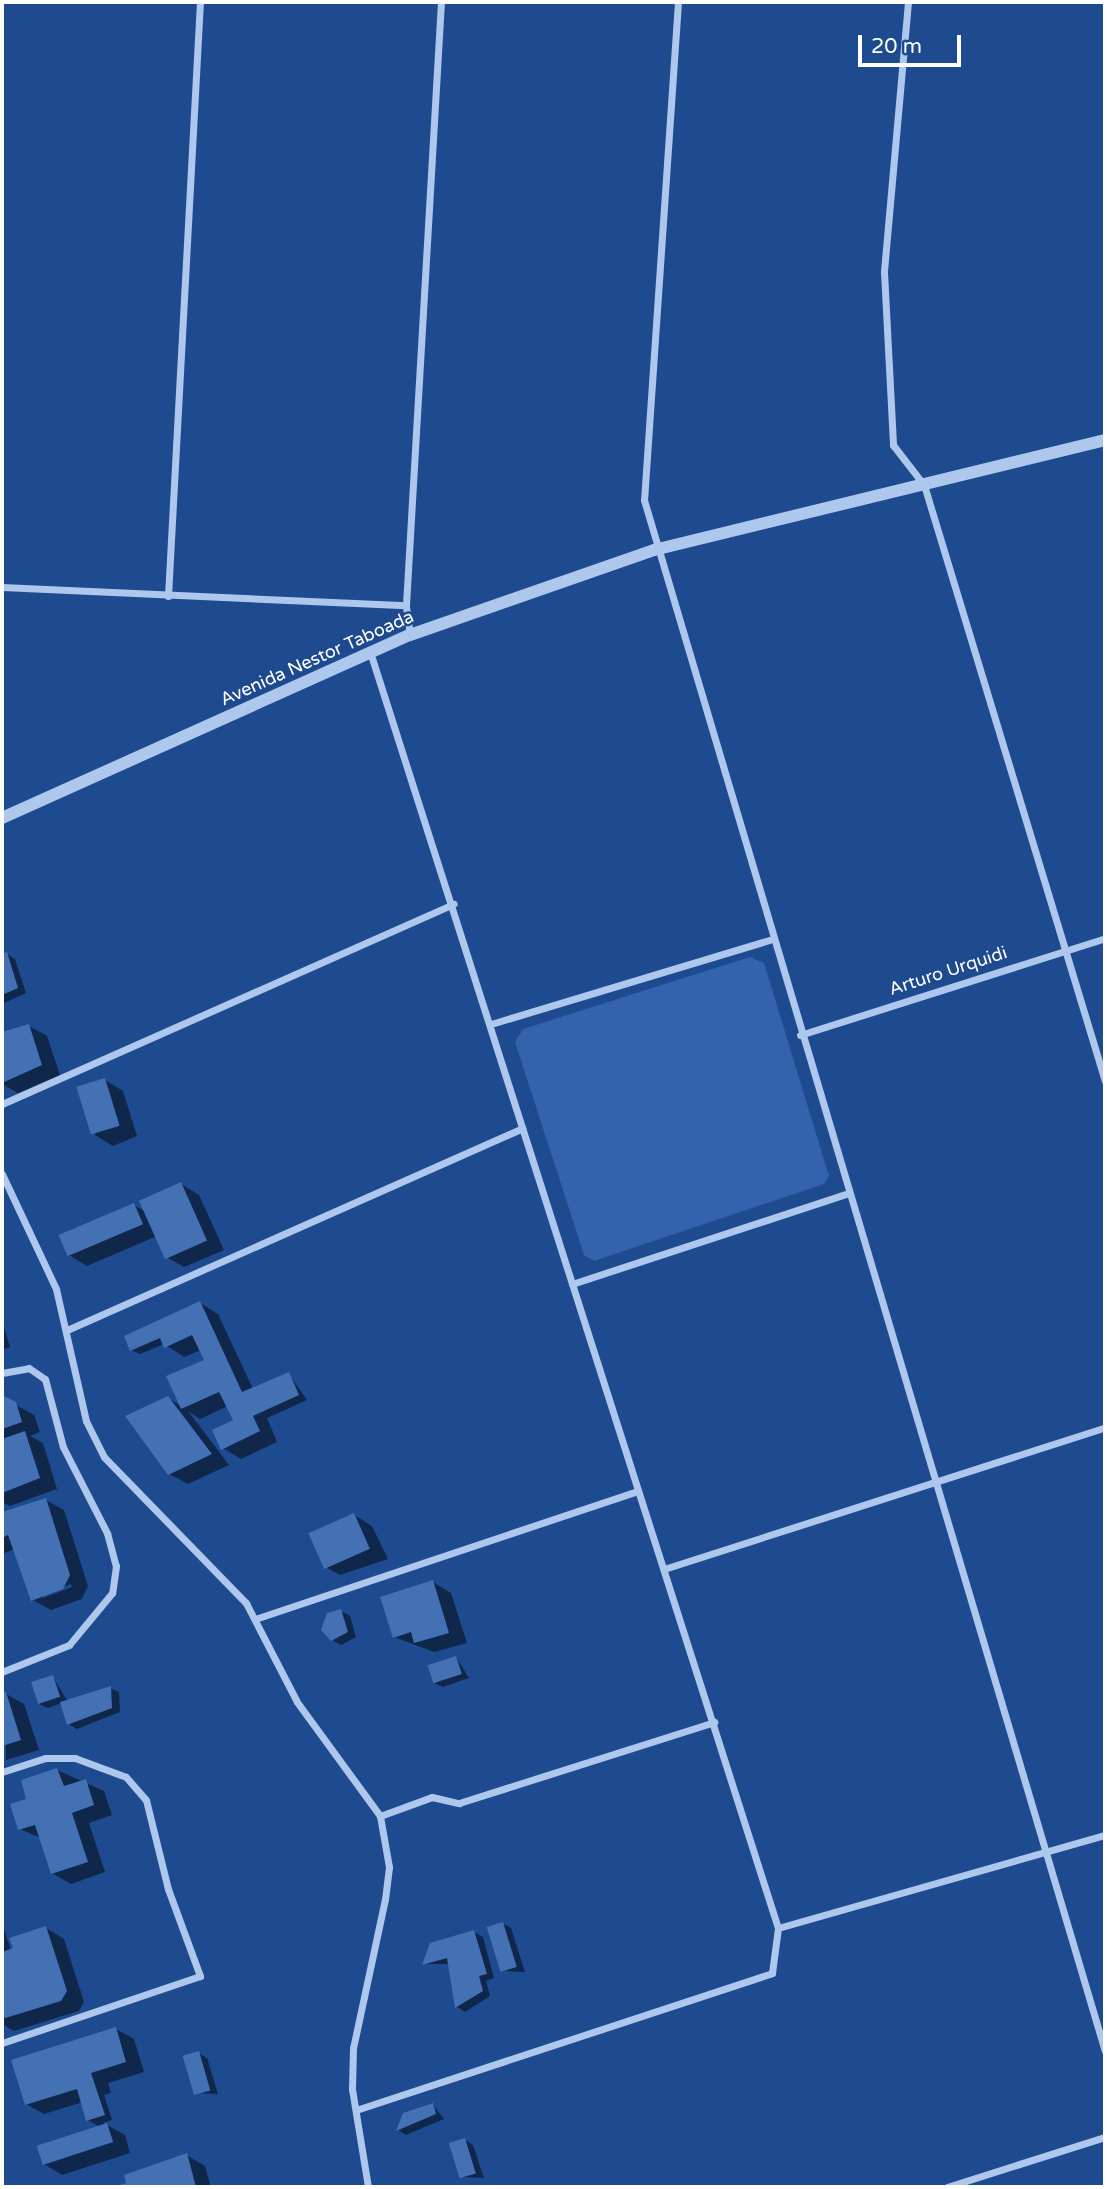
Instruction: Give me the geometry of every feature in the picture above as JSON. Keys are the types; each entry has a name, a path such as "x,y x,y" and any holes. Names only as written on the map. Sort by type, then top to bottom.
{"street":[{"path":"168,596 200,2"},
{"path":"410,635 407,605 441,2"},
{"path":"678,2 644,500 654,550 1105,2051"},
{"path":"908,2 884,272 893,445 924,485 1105,1081"},
{"name":"Avenida Nestor Taboada","path":"2,818 410,635 654,550 1105,440"},
{"path":"2,587 407,605"},
{"path":"356,2110 772,1972 779,1928 522,1128 454,904 370,652"},
{"path":"2,1104 454,904"},
{"name":"Arturo Urquidi","path":"800,1035 1105,938"},
{"path":"491,1024 773,939"},
{"path":"66,1330 522,1128"},
{"path":"2,1174 56,1289 86,1421 104,1457 221,1573 255,1619 297,1702 380,1816 389,1867 356,2027 356,2110 369,2187"},
{"path":"572,1284 848,1193"},
{"path":"2,1373 29,1368 50,1388 63,1447 102,1521 116,1566 112,1593 76,1637 38,1662 2,1672"},
{"path":"664,1569 1105,1427"},
{"path":"255,1619 638,1491"},
{"path":"380,1816 432,1797 459,1803 714,1722"},
{"path":"2,1772 45,1758 75,1758 126,1777 146,1800 200,1976 2,2043"},
{"path":"779,1928 1105,1835"},
{"path":"947,2187 1105,2137"}],"shaded area":[{"path":"750,957 764,963 829,1176 824,1184 594,1261 584,1255 515,1042 523,1029"}],"building":[{"path":"7,952 18,988 2,995 2,954"},
{"path":"29,1024 42,1065 2,1083 2,1032"},
{"path":"105,1078 120,1126 91,1135 76,1087"},
{"path":"181,1182 207,1240 165,1259 139,1201"},
{"path":"134,1203 143,1224 68,1256 59,1235"},
{"path":"200,1301 242,1392 289,1372 299,1395 253,1416 260,1431 221,1450 212,1430 233,1420 219,1392 181,1409 166,1376 204,1360 192,1335 164,1348 160,1338 130,1351 124,1336"},
{"path":"2,1395 16,1402 22,1422 2,1429"},
{"path":"168,1396 212,1454 168,1475 125,1416"},
{"path":"25,1431 40,1478 2,1493 2,1439"},
{"path":"46,1498 70,1575 63,1589 31,1601 8,1535 2,1538 2,1512"},
{"path":"354,1513 370,1549 324,1569 308,1533"},
{"path":"433,1580 449,1633 414,1643 411,1632 393,1638 380,1597"},
{"path":"341,1609 348,1632 331,1641 321,1630 327,1613"},
{"path":"456,1656 462,1674 433,1683 427,1665"},
{"path":"53,1675 60,1697 38,1704 31,1682"},
{"path":"111,1686 112,1708 67,1725 60,1702"},
{"path":"6,1692 21,1740 2,1746 2,1693"},
{"path":"57,1768 64,1786 86,1779 94,1805 72,1813 88,1862 51,1874 35,1825 18,1830 10,1804 26,1799 21,1780"},
{"path":"503,1922 517,1967 500,1972 487,1927"},
{"path":"46,1926 67,1991 61,2001 2,2019 2,1952 13,1948 9,1938"},
{"path":"474,1930 487,1974 479,1976 483,1991 455,2008 447,1958 422,1965 430,1943"},
{"path":"116,2027 126,2062 91,2073 105,2115 86,2121 77,2089 25,2105 11,2060"},
{"path":"199,2051 210,2090 194,2095 183,2056"},
{"path":"433,2103 436,2114 396,2131 403,2113"},
{"path":"107,2123 113,2142 43,2165 37,2146"},
{"path":"465,2138 476,2173 460,2178 449,2143"},
{"path":"187,2153 196,2187 113,2187 126,2183 124,2175"}]}
